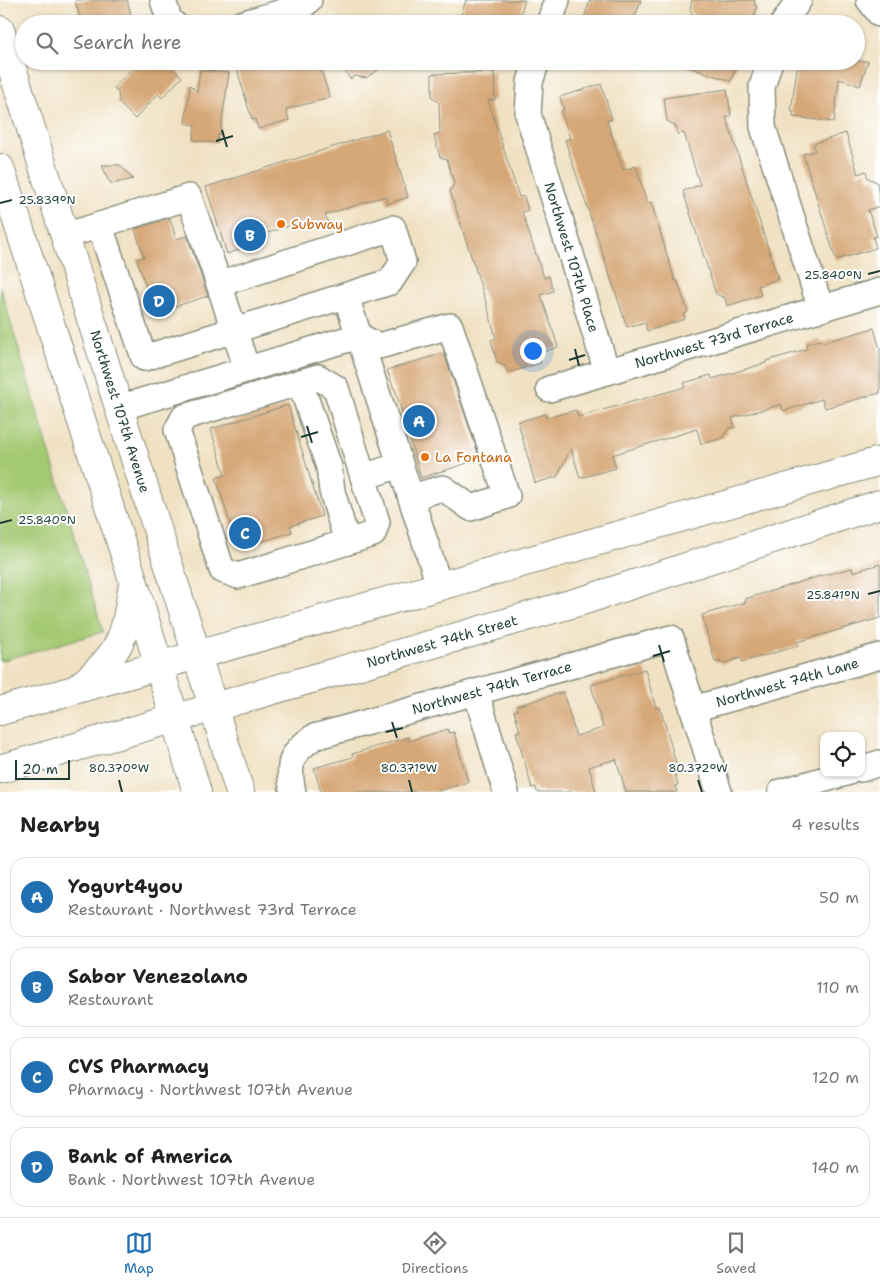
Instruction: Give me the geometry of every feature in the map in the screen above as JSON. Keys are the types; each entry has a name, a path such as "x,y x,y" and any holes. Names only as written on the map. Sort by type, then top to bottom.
{"main road":[{"name":"Northwest 107th Avenue","path":"0,30 240,792"},
{"path":"0,168 133,580 198,792"},
{"path":"0,711 880,461"},
{"path":"774,538 787,520 808,509 880,486"},
{"name":"Northwest 74th Street","path":"0,769 588,599 880,504"},
{"path":"75,690 112,657 121,641 126,627 133,580"}],"street":[{"path":"163,0 168,15"},
{"path":"272,15 303,6 309,0"},
{"path":"552,15 557,0"},
{"path":"789,15 799,0"},
{"path":"869,0 880,14"},
{"name":"Northwest 107th Place","path":"534,70 530,82 528,114 535,142 607,372"},
{"path":"767,70 762,87 763,127 822,309"},
{"path":"65,236 189,197 247,369"},
{"path":"100,226 144,358 390,282 403,262 392,228 219,284"},
{"name":"Northwest 73rd Terrace","path":"549,389 880,291"},
{"path":"346,296 439,585"},
{"path":"119,408 358,336 380,346 450,326 507,496 471,508 443,488 411,496"},
{"path":"318,377 336,388 377,522 373,534 238,576 222,570 177,430 184,417 223,406 318,377"},
{"path":"214,379 223,406"},
{"path":"294,384 306,441 332,491 347,542"},
{"path":"363,477 400,465"},
{"name":"Northwest 74th Terrace","path":"293,792 289,774 292,759 299,747 314,737 671,638 693,709"},
{"name":"Northwest 74th Lane","path":"693,709 880,656"},
{"path":"476,692 506,792"},
{"path":"693,709 718,792"},
{"path":"865,768 880,763"},
{"path":"781,792 832,777"}],"green space":[{"path":"0,286 103,632 0,661"}],"building":[{"path":"75,0 127,0 131,15 79,15"},
{"path":"466,0 525,0 520,15 461,15"},
{"path":"590,0 641,0 636,15 585,15"},
{"path":"692,0 755,0 754,5 757,6 754,15 693,15 690,9"},
{"path":"865,61 868,61 860,86 839,79 834,122 793,117 794,112 791,111 797,70 865,70"},
{"path":"131,70 175,70 182,77 162,98 158,94 135,119 119,103 118,92 114,88"},
{"path":"200,70 229,73 220,135 218,134 217,143 193,140 195,125 185,123 190,85 197,92"},
{"path":"237,70 321,70 330,98 286,109 289,120 258,129 255,119 252,120"},
{"path":"344,70 378,70 366,78 355,76 350,79"},
{"path":"697,70 735,70 731,81"},
{"path":"494,72 495,100 488,100 519,197 524,196 528,210 522,212 544,278 549,276 553,291 541,295 558,347 538,354 541,363 508,373 505,366 497,362 491,340 496,338 450,191 454,183 447,159 440,157 434,135 440,133 439,103 432,97 432,74"},
{"path":"601,84 612,119 607,121 623,170 636,166 647,203 651,202 675,281 677,280 688,312 684,314 685,319 647,331 645,322 627,327 565,140 570,138 561,111 564,110 560,97"},
{"path":"727,89 731,116 726,117 778,279 758,286 761,295 727,306 725,298 716,294 683,191 700,185 684,133 677,134 676,126 667,121 664,98"},
{"path":"387,130 408,197 387,204 385,196 325,215 328,222 307,229 305,221 245,240 247,247 227,254 206,187"},
{"path":"846,133 858,174 866,171 868,178 877,182 880,206 868,210 877,236 873,237 876,248 836,260 803,154 815,151 813,144"},
{"path":"102,165 120,165 133,179 112,184 108,180"},
{"path":"170,218 176,239 187,236 208,296 154,313 137,259 144,257 135,229"},
{"path":"874,328 880,349 880,393 825,408 822,399 783,411 781,404 732,418 735,427 728,429 723,438 701,444 697,429 612,455 616,468 580,478 571,448 557,477 535,483 518,422 545,414 546,418 576,410 578,417 685,387 684,383 711,375 712,379 766,363 766,361 807,349 806,344 820,340 821,343"},
{"path":"444,353 480,459 421,478 395,389 387,370"},
{"path":"288,405 322,516 290,526 292,532 238,549 216,478 225,475 211,429"},
{"path":"880,564 880,618 797,642 798,646 742,662 741,658 721,664 720,661 715,662 702,615 746,602 745,599 820,576 852,568 853,572"},
{"path":"645,669 656,708 660,707 676,763 672,764 678,785 675,786 677,792 626,792 616,759 589,767 596,792 537,792 536,787 532,788 516,732 520,731 514,711 518,710 516,706 563,692 576,736 603,728 591,685"},
{"path":"448,729 449,733 454,732 468,782 435,792 321,792 314,768 353,757 352,754 408,737 409,741"}],"place":[{"name":"Subway","path":"281,224"},
{"name":"Sabor Venezolano","path":"250,235"},
{"name":"Bank of America","path":"159,301"},
{"name":"Yogurt4you","path":"419,421"},
{"name":"La Fontana","path":"425,457"},
{"name":"CVS Pharmacy","path":"245,533"}]}
